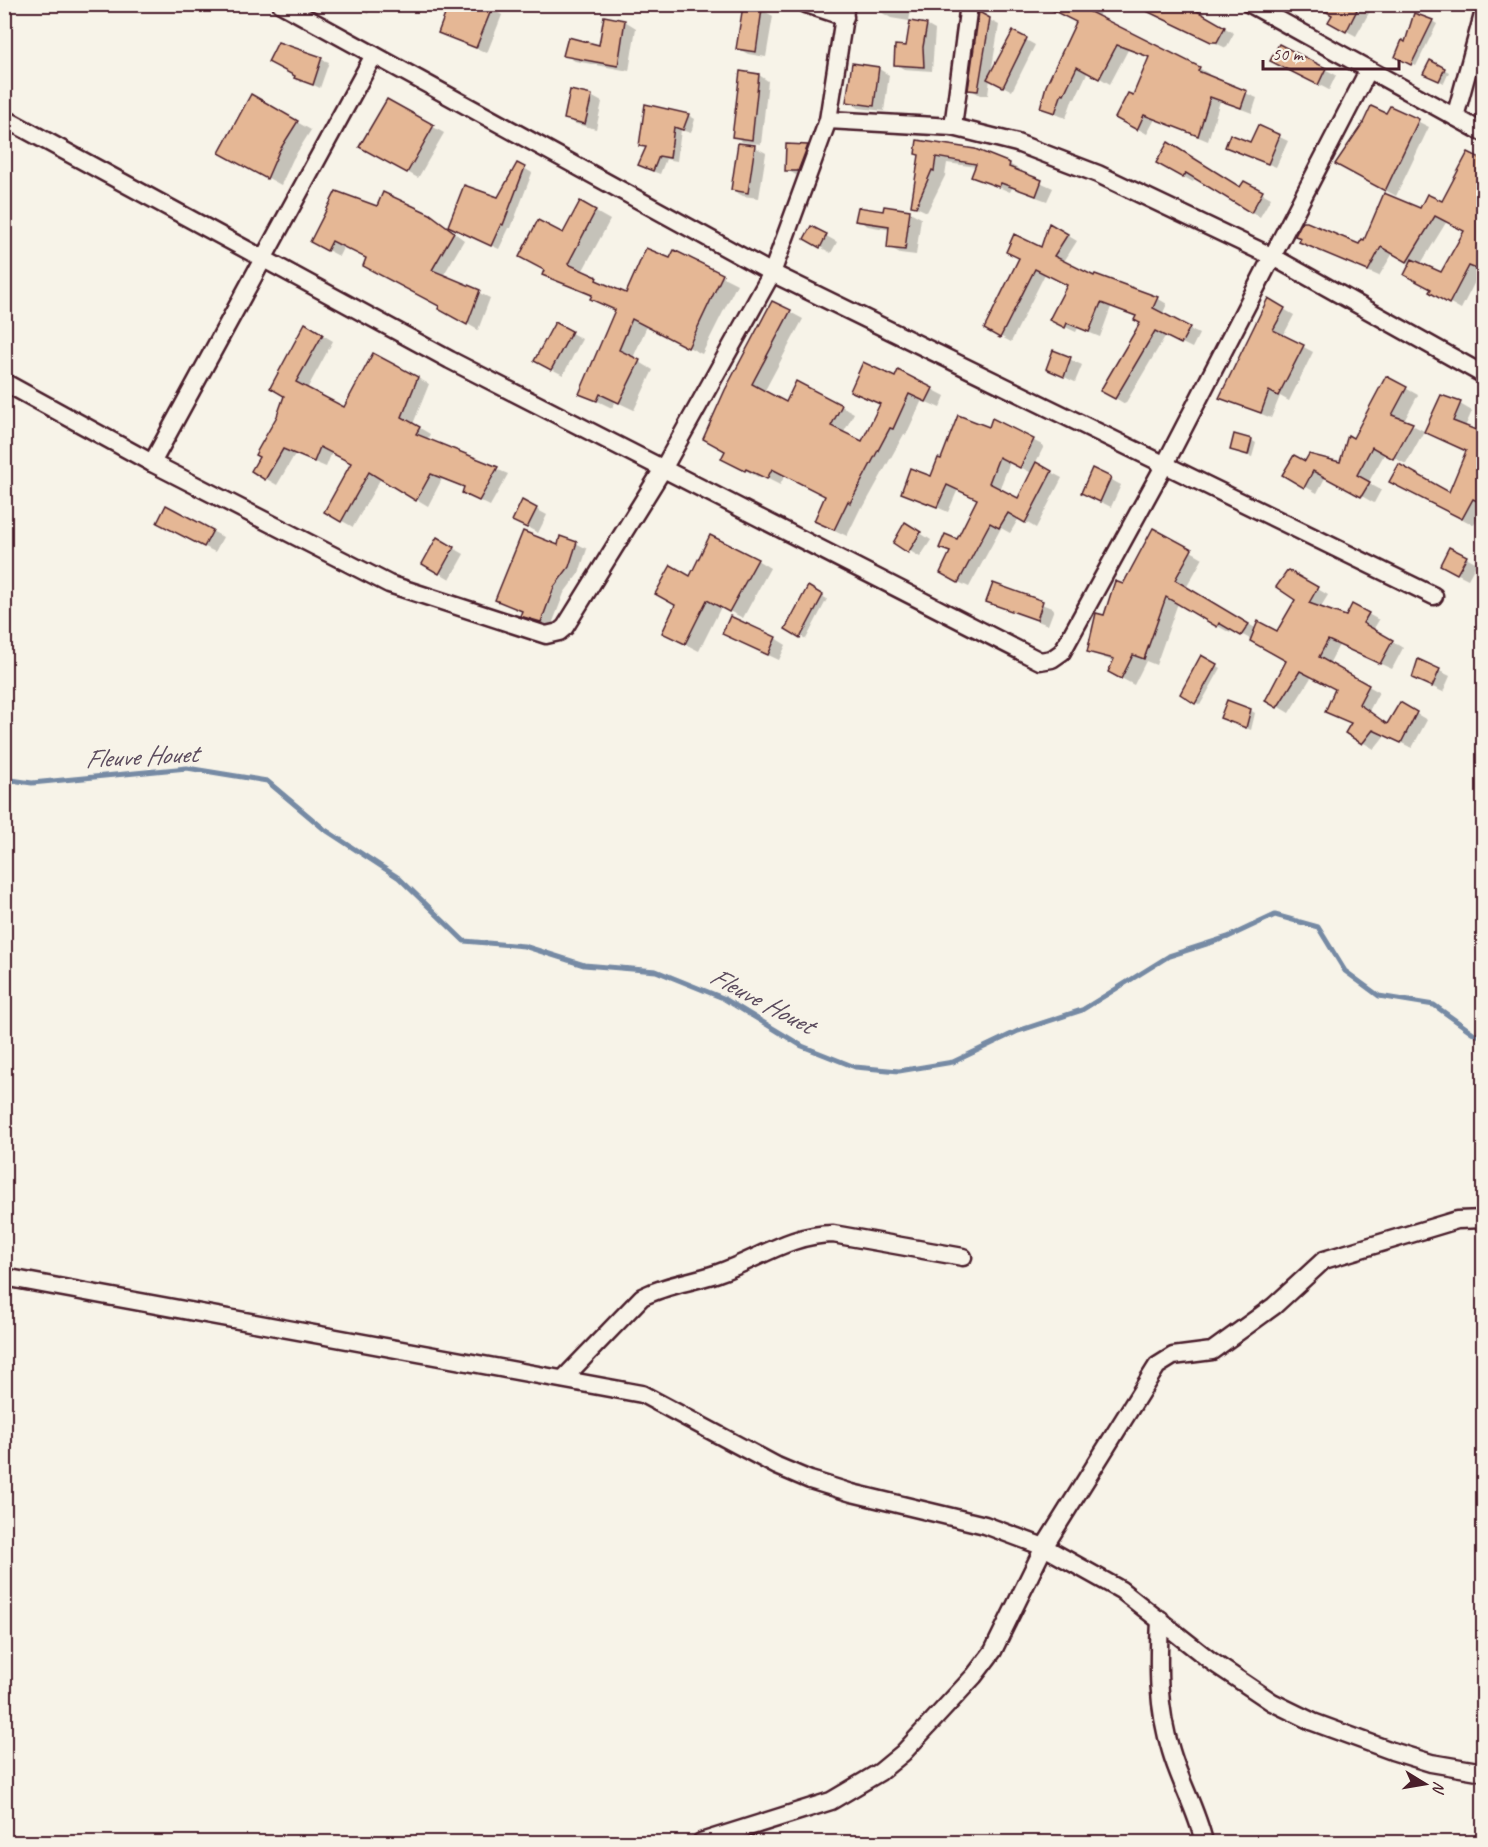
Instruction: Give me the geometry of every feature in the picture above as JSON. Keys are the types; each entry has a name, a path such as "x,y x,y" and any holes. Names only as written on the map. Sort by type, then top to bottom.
{"street":[{"path":"281,4 772,273 1434,596"},
{"path":"4,382 152,463 389,584 546,635 559,633 565,627 663,469 772,273 828,120 845,11 806,4"},
{"path":"953,127 969,4"},
{"path":"1250,4 1368,71 1484,132"},
{"path":"1455,117 1481,32 1484,11"},
{"path":"152,463 374,56"},
{"path":"4,118 450,360 1040,661 1052,659 1062,652 1164,466 1368,71"},
{"path":"828,120 953,127 1017,143 1098,174 1273,258 1484,375"},
{"path":"701,1842 831,1801 880,1772 903,1753 974,1676 993,1651 1044,1547 1157,1366 1173,1356 1212,1352 1274,1306 1324,1260 1457,1220 1484,1219"},
{"path":"562,1379 642,1297 657,1289 739,1266 795,1239 816,1234 833,1234 963,1257"},
{"path":"4,1277 642,1394 750,1452 810,1480 852,1493 985,1525 1044,1547 1120,1590 1238,1680 1272,1702 1350,1737 1431,1763 1484,1772"},
{"path":"1160,1619 1157,1677 1160,1712 1171,1753 1196,1815 1204,1842"}],"building":[{"path":"449,4 484,4 492,8 476,48 438,33"},
{"path":"1040,4 1091,4 1088,11 1200,67 1198,71 1247,91 1241,108 1210,97 1198,136 1144,115 1137,130 1115,118 1128,93 1133,95 1149,57 1117,45 1099,79 1077,67 1064,94 1062,93 1055,113 1040,108 1046,86 1076,22"},
{"path":"1132,4 1185,4 1225,27 1217,42 1211,42"},
{"path":"1313,4 1347,4 1357,10 1346,32 1328,22 1332,15"},
{"path":"743,6 762,9 756,52 736,49"},
{"path":"979,12 990,18 978,91 968,90"},
{"path":"1414,13 1433,20 1411,65 1395,57 1402,40 1405,42"},
{"path":"604,16 625,20 618,66 563,56 568,37 599,45"},
{"path":"910,21 927,24 923,47 924,67 894,65 895,45 906,46"},
{"path":"1013,31 1027,38 1003,87 987,79"},
{"path":"278,42 322,57 313,85 294,78 295,76 268,62"},
{"path":"1279,44 1326,68 1318,85 1270,61"},
{"path":"1430,60 1445,68 1439,81 1423,74"},
{"path":"852,63 879,67 874,106 846,102"},
{"path":"740,71 759,74 752,140 732,137"},
{"path":"570,90 592,95 585,124 564,119"},
{"path":"251,94 298,121 279,151 267,179 219,153"},
{"path":"387,99 434,125 407,173 359,147"},
{"path":"645,104 689,114 683,130 674,127 670,158 659,156 653,171 638,165 646,147 639,146"},
{"path":"1371,106 1386,113 1390,106 1419,119 1385,191 1335,164 1363,123"},
{"path":"1258,125 1280,135 1268,164 1225,147 1230,134 1250,142"},
{"path":"917,140 975,149 1010,163 1009,167 1042,180 1036,196 1001,183 999,187 971,177 976,164 936,157 934,171 932,170 916,207 911,206 919,155 915,154"},
{"path":"1168,142 1240,187 1244,181 1263,191 1251,213 1186,173 1183,178 1156,163"},
{"path":"738,143 755,145 748,193 731,190"},
{"path":"786,144 808,145 798,171 785,171"},
{"path":"1468,152 1484,160 1484,234 1479,243 1484,246 1484,272 1469,266 1449,304 1429,292 1431,289 1404,275 1412,259 1441,272 1464,231 1435,216 1407,262 1381,247 1368,271 1299,242 1301,238 1295,236 1302,222 1307,222 1359,244 1362,239 1364,240 1384,193 1420,208 1427,194 1442,201"},
{"path":"517,163 525,167 503,225 501,224 491,246 448,226 464,185 498,197"},
{"path":"336,191 377,206 383,192 430,214 454,232 432,270 480,290 467,325 438,309 439,306 363,266 366,258 332,241 327,251 310,242"},
{"path":"580,201 596,210 568,264 597,277 596,280 626,293 646,248 670,258 674,250 723,274 688,348 632,319 619,350 640,360 619,403 600,394 597,401 579,394 615,310 590,299 592,295 542,275 544,270 519,257 538,220 563,233"},
{"path":"884,206 910,210 905,250 887,248 889,226 855,221 858,207 883,211"},
{"path":"1049,223 1068,234 1054,256 1094,276 1095,274 1158,297 1153,308 1190,327 1181,344 1155,331 1115,399 1100,391 1140,323 1134,320 1136,316 1101,303 1089,332 1067,323 1065,328 1049,320 1067,285 1035,269 1000,338 984,329 1019,258 1006,252 1014,234 1041,247"},
{"path":"811,226 827,234 820,248 804,239"},
{"path":"1268,298 1285,308 1273,330 1304,345 1278,396 1269,391 1261,413 1219,398"},
{"path":"772,301 791,310 752,384 786,402 796,381 842,405 831,426 862,441 880,404 850,391 863,362 895,377 898,370 933,388 926,402 909,394 893,429 890,428 834,530 814,521 825,496 772,469 767,479 746,469 745,471 721,459 725,451 703,439 725,390"},
{"path":"555,322 572,331 551,370 534,361"},
{"path":"305,323 323,334 296,382 344,407 373,353 418,377 402,417 420,427 416,434 498,467 479,501 462,493 464,487 431,474 416,501 369,472 341,522 324,512 351,463 320,447 314,462 283,449 265,480 251,471 259,457 255,455 277,416 284,396 270,388"},
{"path":"1053,350 1071,357 1064,377 1046,369"},
{"path":"1386,376 1407,387 1392,415 1413,423 1393,459 1372,447 1357,475 1370,482 1361,497 1313,471 1304,488 1282,475 1294,455 1305,461 1309,454 1340,462 1348,435 1353,438"},
{"path":"1441,395 1461,402 1453,421 1484,433 1484,504 1473,499 1462,519 1389,482 1399,464 1449,492 1466,451 1424,432"},
{"path":"958,415 989,427 992,418 1034,439 1020,468 999,457 989,483 1018,498 1036,462 1052,471 1025,523 1008,513 999,528 990,523 958,583 940,573 950,552 939,548 945,534 957,539 977,499 947,485 937,507 901,493 910,468 931,476 938,458 941,459"},
{"path":"1234,434 1252,439 1248,455 1230,450"},
{"path":"1092,468 1111,477 1100,502 1081,493"},
{"path":"522,500 537,508 527,528 512,521"},
{"path":"166,505 213,530 204,547 157,523"},
{"path":"905,522 921,532 908,553 893,543"},
{"path":"1153,528 1192,549 1175,580 1249,624 1241,636 1219,623 1217,627 1166,597 1144,659 1133,655 1121,679 1108,672 1114,659 1087,652 1096,613 1104,615 1115,581 1123,584"},
{"path":"523,531 558,545 560,536 577,542 569,567 554,587 541,622 520,616 522,611 495,600"},
{"path":"710,535 758,559 729,612 707,600 685,644 662,633 675,605 655,594 671,565 690,576"},
{"path":"437,537 454,547 439,574 422,564"},
{"path":"1449,547 1467,556 1457,574 1440,565"},
{"path":"1288,570 1318,587 1309,603 1346,616 1352,604 1369,613 1363,623 1393,640 1380,664 1328,640 1319,657 1369,685 1359,704 1387,724 1400,702 1417,712 1401,743 1373,730 1362,744 1345,733 1351,723 1325,712 1335,689 1300,671 1277,708 1265,701 1286,661 1250,641 1258,621 1277,631 1295,600 1276,587"},
{"path":"993,583 1043,601 1037,620 986,602"},
{"path":"808,586 823,595 800,638 785,629"},
{"path":"730,616 776,637 768,655 722,634"},
{"path":"1201,655 1217,664 1195,704 1180,694"},
{"path":"1418,659 1440,669 1432,687 1412,678"},
{"path":"1227,700 1251,709 1246,728 1220,718"}],"waterway":[{"name":"Fleuve Houet","path":"4,779 32,783 187,768 267,781 324,829 399,878 464,941 524,946 584,965 656,971 723,998 802,1046 855,1067 899,1071 953,1062 1018,1031 1082,1010 1169,956 1228,937 1275,915 1318,927 1345,971 1379,996 1434,1005 1476,1035 1484,1036"}]}
